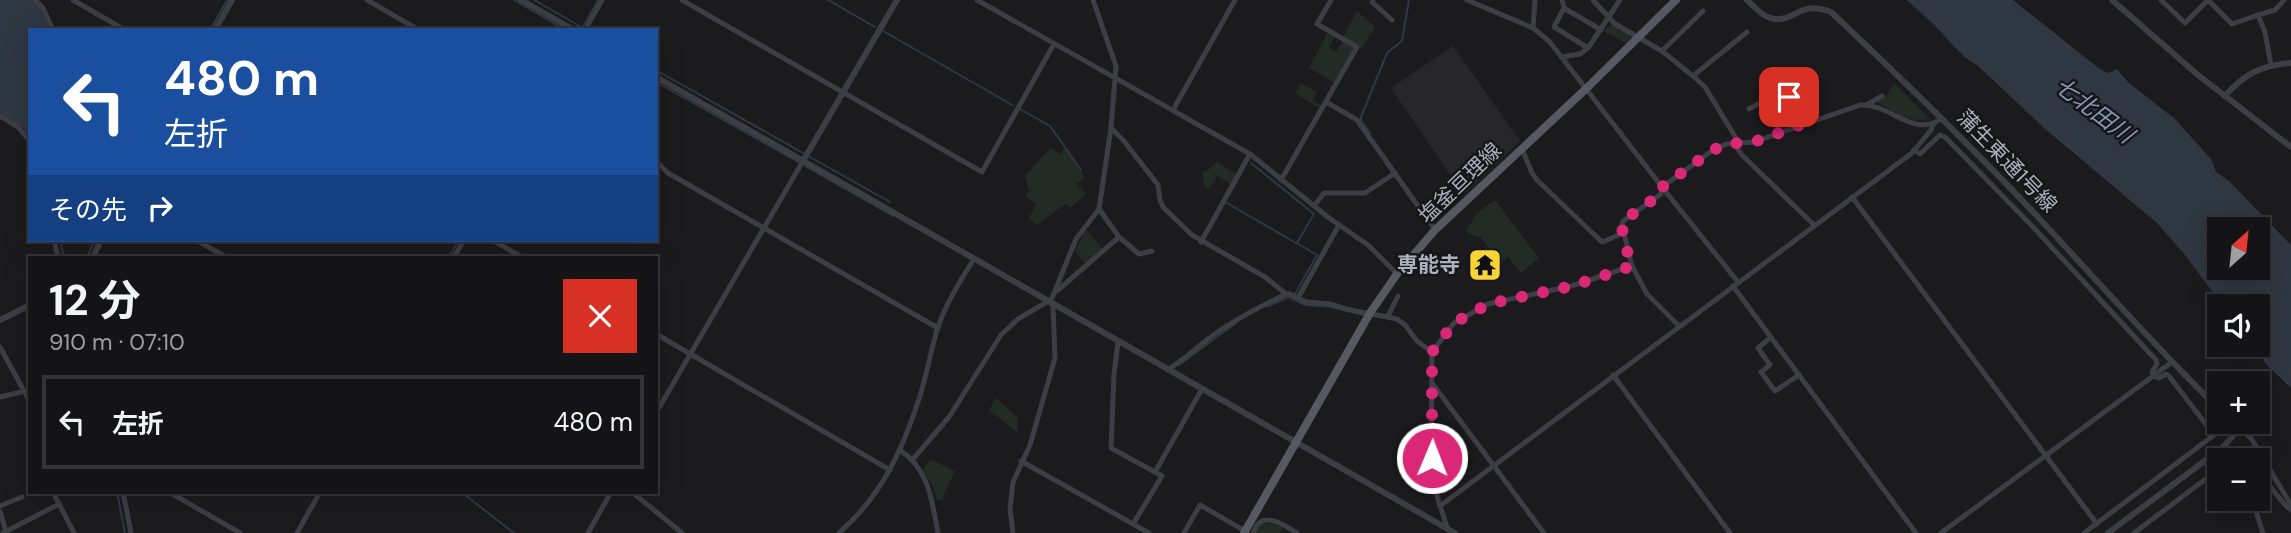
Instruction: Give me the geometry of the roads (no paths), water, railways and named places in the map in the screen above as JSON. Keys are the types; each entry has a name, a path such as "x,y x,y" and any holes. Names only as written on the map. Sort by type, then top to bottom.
{"main road":[{"name":"塩釜亘理線","path":"1247,532 1370,313 1397,274 1435,230 1587,88 1676,0"}],"street":[{"path":"35,0 43,8 52,28"},
{"path":"73,0 122,28"},
{"path":"216,28 232,0"},
{"path":"366,0 415,28"},
{"path":"521,0 570,28"},
{"path":"586,28 602,0"},
{"path":"682,0 982,172 1054,44"},
{"path":"658,410 897,0"},
{"path":"977,0 1250,154 1368,245 1397,274"},
{"path":"1013,533 1010,496 1013,482 1030,445 1055,358 1050,303 1076,239 1099,209 1111,128 1116,66 1093,0"},
{"path":"1172,110 1236,0"},
{"path":"1282,180 1357,47 1317,24 1331,0"},
{"path":"1373,0 1372,2 1392,20"},
{"path":"1467,0 1533,28 1549,41 1735,284 1916,533"},
{"path":"1533,28 1535,0"},
{"path":"1562,0 1564,8 1601,30"},
{"path":"1593,0 1615,24 1662,51 1704,87 1750,163 1814,225"},
{"path":"1562,57 1580,54 1588,48 1620,0"},
{"name":"蒲生東通1号線","path":"1747,0 1760,12 1774,19 1783,18 1805,4 1823,6 1881,59 2036,215 2207,397"},
{"path":"2112,0 2225,96 2291,146"},
{"path":"2161,0 2185,23 2208,0 2232,24 2274,10 2284,0"},
{"path":"1564,8 1554,27 1588,48"},
{"path":"1662,51 1703,11"},
{"path":"2258,15 2265,32 2271,65"},
{"path":"1693,76 1747,32"},
{"path":"2225,96 2243,77 2271,65 2291,63"},
{"path":"658,78 1451,532"},
{"path":"1781,84 1797,110 1801,107 1809,122"},
{"path":"1679,326 1647,294 1632,266 1623,233 1623,221 1661,194 1662,187 1713,150 1737,143 1754,142 1847,108 1868,104 1882,96"},
{"path":"1326,102 1357,120 1435,230"},
{"path":"1749,109 1762,102 1781,132"},
{"path":"1868,104 1918,125 1934,123 1941,119"},
{"path":"0,116 18,127 28,139"},
{"path":"1440,506 1914,150 1931,131 1934,123"},
{"path":"1111,128 1158,185 1163,207 1201,242 1265,277 1286,294 1298,299 1388,316 1405,325 1418,341 1432,352"},
{"path":"1914,150 1920,154 1940,135 1945,137 2156,360 2157,364 2151,372 2153,376"},
{"path":"1522,149 1537,180 1602,242 1623,233"},
{"path":"1201,242 1250,154"},
{"path":"658,163 668,173 938,328"},
{"path":"1314,206 1324,193 1365,193 1395,173"},
{"path":"1852,197 2096,524"},
{"path":"1099,209 1119,237 1139,254 1152,251"},
{"path":"1298,299 1339,225"},
{"path":"1055,292 1119,237"},
{"path":"200,242 224,256"},
{"path":"496,242 520,256"},
{"path":"839,533 870,502 900,450 918,402 938,328 950,299 974,259"},
{"path":"1451,532 1431,478 1432,352 1454,323 1488,304 1572,286 1632,266"},
{"path":"1167,370 1254,308 1286,294"},
{"path":"1388,316 1398,296"},
{"path":"913,459 949,416 1001,335 1018,319 1050,303"},
{"path":"0,320 28,306"},
{"path":"658,335 890,470"},
{"path":"1771,337 1758,348 1770,365 1761,372 1775,391 1799,374"},
{"path":"1118,342 1111,448 1162,476 1133,524"},
{"path":"0,347 27,391 0,397"},
{"path":"1941,533 2172,362"},
{"path":"1613,376 1730,533"},
{"path":"2084,533 2214,435 2169,376 2153,376"},
{"path":"1432,383 1544,533"},
{"path":"1155,472 1202,390"},
{"path":"2108,533 2222,448 2233,434"},
{"path":"2246,434 2291,507"},
{"path":"900,450 913,459 930,488 938,533"},
{"path":"1021,461 1149,533"},
{"path":"2134,533 2207,478"},
{"path":"2270,487 2286,506 2291,507"},
{"path":"54,494 74,533"},
{"path":"122,494 131,533"},
{"path":"172,494 240,533"},
{"path":"297,533 319,494"},
{"path":"588,533 610,494"},
{"path":"634,494 682,533"},
{"path":"22,497 0,509 5,532 59,504"},
{"path":"1184,533 1200,505 1247,532 1263,521 1278,523 1297,533"},
{"path":"2256,511 2263,533"}],"water":[{"path":"0,0 32,0 41,9 49,28 28,28 28,134 0,113"},
{"name":"七北田川","path":"1907,0 2013,0 2101,70 2109,73 2117,69 2128,82 2175,119 2211,159 2216,172 2229,181 2264,217 2207,217 2207,280 2270,280 2270,223 2291,245 2291,388 2261,357 2270,357 2270,294 2214,294 2157,223 2044,128 1977,65 1958,51"}],"waterway":[{"path":"211,28 227,0"},
{"path":"514,0 562,28"},
{"path":"534,0 583,28"},
{"path":"583,27 598,0"},
{"path":"828,0 875,27"},
{"path":"1370,133 1361,117 1387,53 1402,41 1409,0"},
{"path":"883,31 1012,105"},
{"path":"658,71 803,153"},
{"path":"658,83 798,162"},
{"path":"1020,109 1050,126 1081,170"},
{"path":"810,157 890,202"},
{"path":"1251,163 1314,214 1297,243 1317,255 1295,294"},
{"path":"805,166 893,216"},
{"path":"1227,203 1296,243"},
{"path":"60,242 64,256"},
{"path":"87,256 94,242"},
{"path":"450,256 458,242"},
{"path":"1268,306 1289,297 1305,305 1331,307 1363,315"},
{"path":"1179,365 1236,323"},
{"path":"117,494 125,533"},
{"path":"464,494 514,533"}],"place":[{"name":"専能寺","path":"1485,265"}]}
